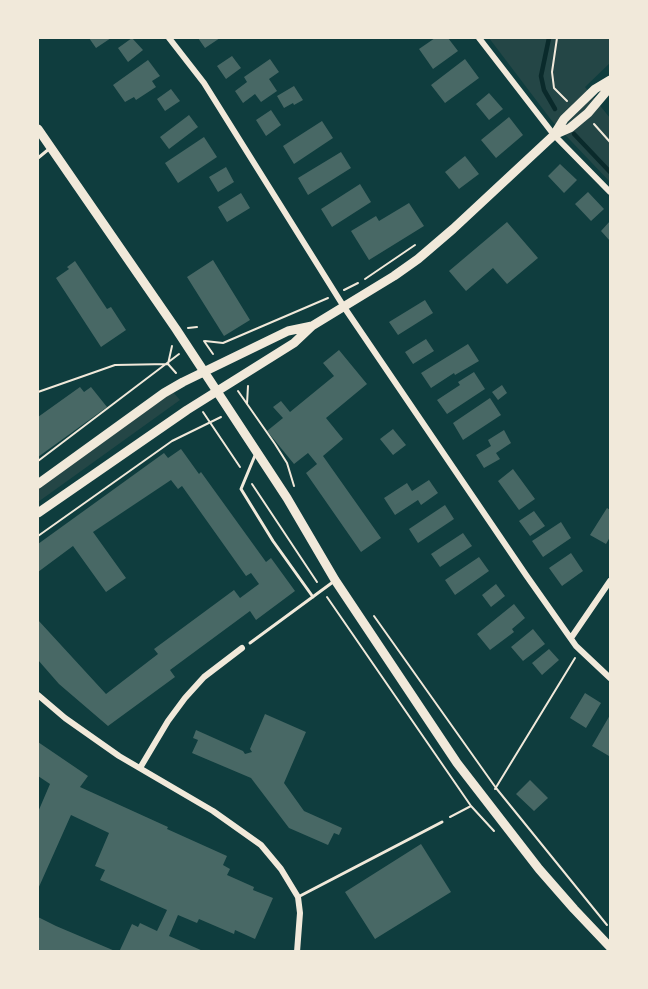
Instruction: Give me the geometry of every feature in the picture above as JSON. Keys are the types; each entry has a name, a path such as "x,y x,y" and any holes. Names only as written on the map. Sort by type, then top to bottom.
{"main road":[{"path":"38,513 187,410 294,343 312,326 394,276 438,243 554,135 564,119 576,107 595,89 610,80"},
{"path":"554,135 570,128 588,113 610,87"},
{"path":"38,129 257,452 335,580 419,708 484,799 539,869 610,947"},
{"path":"38,484 164,393 288,331 312,326"}],"street":[{"path":"169,38 204,83 344,307 526,575 580,650 610,678"},
{"path":"479,38 554,135 610,192"},
{"path":"571,638 610,581"},
{"path":"140,768 168,721 185,698 204,677 242,648"},
{"path":"38,695 65,718 119,756 213,811 261,845 281,869 298,897 300,913 297,951"}],"lane":[{"path":"38,158 51,148"},
{"path":"257,452 242,489 273,541 313,597"},
{"path":"250,643 335,580"},
{"path":"298,897 442,822"}],"path":[{"path":"557,38 552,72 554,88 565,100 571,102"},
{"path":"588,118 610,141"},
{"path":"204,341 223,343 336,294 360,282 422,240"},
{"path":"38,392 116,365 168,364 38,460"},
{"path":"232,382 287,463 296,489"},
{"path":"38,536 172,441 210,422"},
{"path":"373,613 495,788 610,930"},
{"path":"442,822 484,799 495,788 580,650"}],"shaded area":[{"path":"489,38 610,38 610,63 585,87 610,118 610,182 552,121"},
{"path":"173,392 180,400 38,502 38,488"}],"building":[{"path":"89,38 111,38 96,48"},
{"path":"132,38 143,50 128,62 118,48"},
{"path":"198,38 220,38 205,48"},
{"path":"435,38 448,38 458,51 433,69 419,49"},
{"path":"232,56 241,68 226,79 217,66"},
{"path":"270,59 279,72 269,79 277,91 261,102 255,94 243,103 235,91 247,82 244,77"},
{"path":"465,59 479,78 445,103 431,85"},
{"path":"148,60 160,76 152,81 156,87 136,100 134,97 125,102 113,85"},
{"path":"294,86 303,100 284,108 277,96"},
{"path":"171,89 180,101 165,111 157,99"},
{"path":"489,93 503,109 489,120 476,104"},
{"path":"271,110 281,125 266,136 256,120"},
{"path":"189,115 198,127 169,149 160,137"},
{"path":"509,117 523,135 496,158 481,140"},
{"path":"322,121 333,138 294,164 283,146"},
{"path":"204,137 217,157 178,183 165,163"},
{"path":"341,152 351,168 308,195 298,178"},
{"path":"465,156 479,174 459,189 445,172"},
{"path":"560,164 577,180 564,193 548,176"},
{"path":"226,167 234,182 218,192 209,177"},
{"path":"360,184 371,202 332,227 321,209"},
{"path":"588,192 604,209 591,221 575,204"},
{"path":"241,193 250,208 227,222 218,207"},
{"path":"409,203 424,226 369,260 351,231 376,216 379,221"},
{"path":"610,221 610,241 601,231"},
{"path":"507,222 538,258 507,284 493,268 466,291 449,271"},
{"path":"213,260 250,320 224,336 187,277"},
{"path":"75,261 107,309 111,307 126,330 101,347 56,278 69,269 67,267"},
{"path":"425,300 433,313 398,335 389,322"},
{"path":"426,339 434,351 413,364 405,352"},
{"path":"468,344 479,361 431,388 421,373"},
{"path":"339,350 367,384 326,418 343,439 323,456 381,538 361,552 306,473 317,464 308,453 294,464 267,431 283,418 273,407 281,401 290,412 334,376 323,363"},
{"path":"474,372 485,389 447,414 437,400 460,385 458,382"},
{"path":"502,385 507,393 498,400 492,392"},
{"path":"80,387 84,392 91,387 107,407 38,457 38,417"},
{"path":"490,398 501,415 463,440 453,423"},
{"path":"393,429 406,445 393,455 380,439"},
{"path":"504,430 511,443 496,453 500,459 484,468 476,455 491,446 488,440"},
{"path":"181,449 199,474 201,472 266,562 271,558 295,591 256,620 250,611 170,670 175,677 108,726 59,684 38,660 38,620 106,694 158,654 154,649 234,590 240,598 259,584 251,573 246,576 182,486 178,489 171,480 93,532 126,578 106,592 73,546 38,572 38,544 164,453 168,458"},
{"path":"513,469 535,499 519,510 498,481"},
{"path":"429,480 438,493 421,505 418,500 395,515 384,498 407,483 412,491"},
{"path":"445,505 454,519 418,543 409,529"},
{"path":"607,508 610,510 610,537 606,544 590,535"},
{"path":"534,511 545,526 530,536 519,521"},
{"path":"561,522 571,538 543,557 532,541"},
{"path":"463,533 472,546 440,567 431,554"},
{"path":"571,553 583,571 562,586 549,568"},
{"path":"479,557 489,571 455,595 445,580"},
{"path":"496,584 505,596 491,607 482,595"},
{"path":"514,604 525,618 512,629 514,632 490,650 477,634"},
{"path":"533,629 545,644 523,661 511,647"},
{"path":"549,649 559,660 542,675 532,663"},
{"path":"585,693 601,703 586,728 570,718"},
{"path":"265,714 306,732 284,783 304,811 342,828 339,835 334,833 328,845 289,828 251,778 192,753 198,740 193,738 196,730 243,751 245,754 252,752 250,749"},
{"path":"610,715 610,754 609,756 592,746"},
{"path":"38,742 88,776 80,787 227,856 223,865 230,869 227,875 273,898 255,939 235,930 234,934 199,919 197,923 178,915 169,936 203,951 120,950 132,924 138,927 140,923 157,931 167,910 100,880 105,870 95,866 109,833 71,815 38,889 38,812 50,784 38,776"},
{"path":"530,780 548,798 534,811 516,794"},
{"path":"421,844 451,892 375,939 345,892"},
{"path":"38,917 56,926 115,951 38,951"}],"waterway":[{"path":"549,38 541,76 544,90 555,109"},
{"path":"574,134 610,172"}]}
